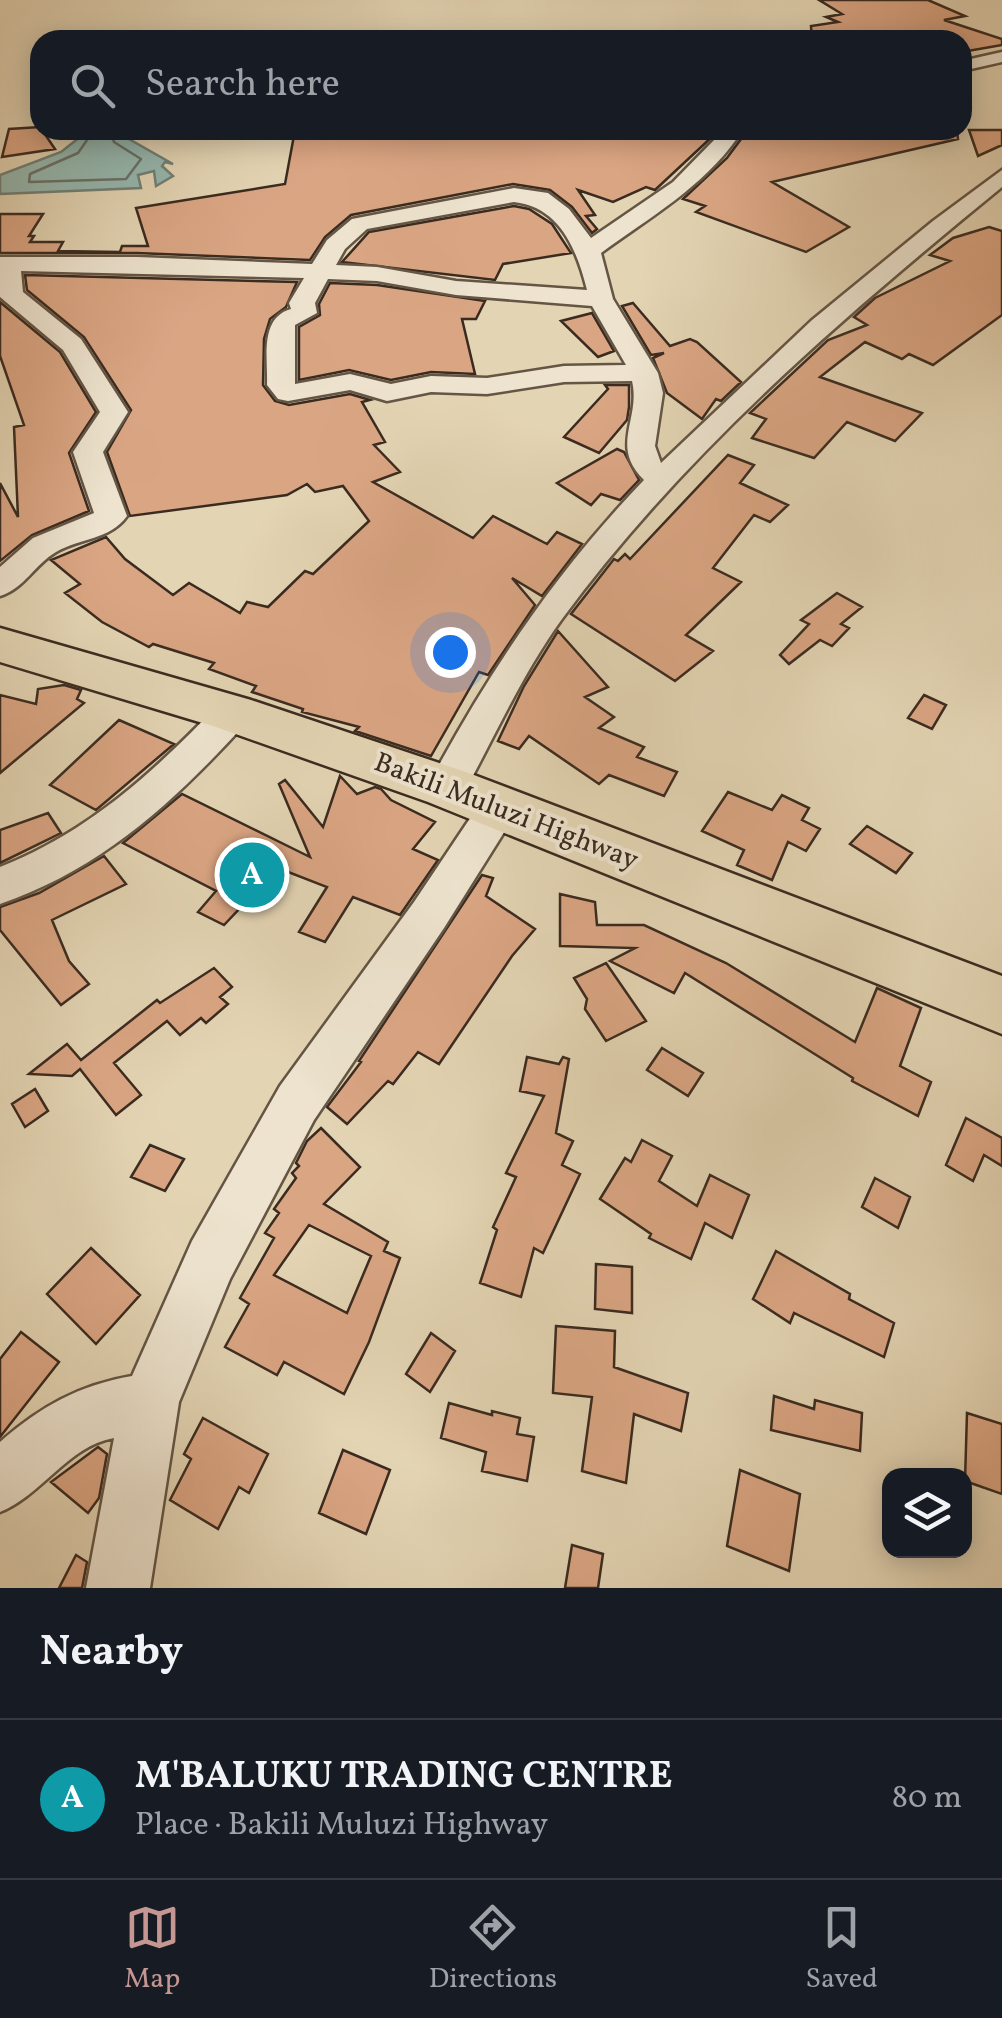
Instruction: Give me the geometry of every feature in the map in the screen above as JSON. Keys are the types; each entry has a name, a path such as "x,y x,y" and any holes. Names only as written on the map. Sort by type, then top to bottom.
{"highway":[{"name":"Bakili Muluzi Highway","path":"0,645 233,712 447,787 1002,1005"}],"street":[{"path":"972,64 1002,57"},
{"path":"589,251 631,218 695,178 726,140"},
{"path":"447,787 551,610 661,479 829,316 1002,176"},
{"path":"644,373 564,374 488,386 431,384 387,393 372,383 356,380 288,393 281,385 282,324 287,318 304,313 302,303 334,245 360,224 514,195 544,201 561,214 589,251 601,299 644,373 648,393 640,446 646,465 661,479"},
{"path":"0,585 44,545 98,526 111,516 88,452 114,412 88,362 63,332 11,295 4,264 249,267 317,274 377,274 456,288 601,299"},
{"path":"0,886 36,873 108,834 185,766 233,712"},
{"path":"118,1588 150,1402 211,1260 296,1103 429,915 499,807"},
{"path":"0,1482 49,1438 94,1412 150,1402"}],"water":[{"path":"76,140 131,140 173,164 165,162 162,166 173,176 156,186 154,171 138,175 141,188 0,194 0,175 61,152"}],"building":[{"path":"819,0 928,0 965,16 944,20 1002,39 1002,45 972,50 972,30 811,30 811,26 838,22 826,17 842,14"},
{"path":"30,128 30,140 49,140 55,149 2,157 9,129"},
{"path":"972,130 1002,130 1002,145 978,156"},
{"path":"293,140 709,140 655,190 646,187 613,202 578,190 595,215 586,216 597,229 592,233 572,207 550,190 513,184 351,215 325,237 310,260 137,253 0,253 0,214 43,214 29,236 34,236 30,242 63,242 58,251 120,252 122,246 148,246 136,208 285,184"},
{"path":"740,140 954,140 772,182 849,227 806,252 696,212 705,206 683,199 727,158"},
{"path":"514,206 529,209 552,224 571,253 503,264 495,280 342,262 369,232"},
{"path":"989,227 1002,231 1002,315 933,365 909,354 902,359 865,342 820,377 922,413 895,441 847,422 814,458 752,438 766,419 750,413 828,340 867,325 854,317 875,298 950,261 930,255 953,238"},
{"path":"25,275 297,282 286,307 270,319 264,339 263,385 275,401 289,405 350,394 370,400 362,402 385,442 374,445 400,472 373,482 473,538 493,516 547,544 557,532 582,544 542,596 512,578 535,605 488,675 479,672 431,756 355,731 359,727 302,712 303,709 252,692 256,686 209,669 214,663 153,644 149,647 102,622 65,593 80,584 51,560 106,537 125,559 173,595 189,583 240,613 247,602 268,607 305,571 313,574 369,521 343,486 315,492 307,484 287,495 130,516 107,452 131,410 84,337 27,290"},
{"path":"330,283 377,285 485,301 476,319 462,319 475,374 431,372 391,380 349,370 299,380 299,327 320,315 319,304"},
{"path":"0,302 60,352 96,412 69,453 89,511 32,535 0,561 0,483 18,517 14,427 24,425 0,356"},
{"path":"633,303 670,346 690,339 697,342 741,382 721,401 716,399 702,419 667,393 653,358 664,353 651,355 622,306"},
{"path":"592,313 614,351 598,357 561,321"},
{"path":"605,385 629,385 629,407 627,420 599,453 564,437 608,389"},
{"path":"617,449 624,452 639,480 620,500 601,494 591,505 557,483"},
{"path":"728,455 754,465 740,483 788,505 770,522 754,515 713,568 741,582 686,635 713,651 675,681 571,614 614,559 618,561 625,554 630,559"},
{"path":"837,593 862,607 841,624 849,628 832,646 820,640 789,664 780,655 809,624 801,620"},
{"path":"558,631 608,687 585,697 614,717 599,728 644,747 637,757 677,772 664,796 609,775 599,784 529,736 519,749 498,741 524,686"},
{"path":"64,685 81,690 77,699 84,703 0,773 0,695 36,704 38,689"},
{"path":"924,695 946,705 932,729 908,718"},
{"path":"119,720 174,744 96,810 50,785"},
{"path":"340,776 357,794 375,787 381,789 391,800 435,822 413,849 438,860 400,915 353,897 325,942 299,932 327,887 278,868 224,925 198,912 216,891 123,843 182,794 310,857 279,784 285,780 323,827"},
{"path":"728,792 772,810 782,795 809,808 802,820 820,829 806,851 788,842 772,880 737,865 744,850 702,831"},
{"path":"48,813 61,833 0,863 0,830"},
{"path":"867,826 912,853 896,873 850,844"},
{"path":"104,856 126,884 52,920 69,961 89,984 61,1005 0,930 0,907 39,893"},
{"path":"482,875 493,878 486,896 535,929 512,956 439,1064 418,1052 393,1084 388,1081 347,1124 327,1107 361,1062"},
{"path":"560,894 595,902 597,925 644,925 726,963 855,1042 877,988 921,1008 900,1066 931,1082 918,1116 852,1081 853,1078 685,973 674,993 610,961 635,948 560,946"},
{"path":"606,963 646,1021 606,1041 585,1009 587,999 574,978"},
{"path":"214,968 232,987 220,997 228,1004 206,1023 201,1018 180,1035 167,1021 114,1063 141,1095 116,1115 80,1069 72,1076 29,1074 67,1044 81,1060 157,1000 160,1003"},
{"path":"662,1048 703,1073 688,1096 647,1070"},
{"path":"527,1057 559,1064 563,1057 569,1059 556,1133 573,1141 562,1165 580,1174 543,1253 534,1248 521,1297 480,1283 497,1230 493,1227 516,1177 506,1173 544,1096 520,1091"},
{"path":"35,1089 48,1111 25,1127 12,1104"},
{"path":"966,1118 1002,1138 1002,1166 984,1155 973,1181 946,1165"},
{"path":"321,1128 360,1167 324,1204 388,1242 384,1251 400,1258 369,1342 344,1394 284,1362 277,1375 225,1347 249,1304 240,1298 274,1238 265,1233 279,1213 274,1209 296,1178 292,1173 299,1166 296,1163 307,1141","holes":["309,1225 371,1256 347,1313 274,1275"]},
{"path":"642,1140 672,1156 659,1181 697,1206 710,1175 749,1195 732,1238 705,1223 691,1259 649,1238 651,1234 600,1199 625,1158 631,1162"},
{"path":"150,1145 184,1159 165,1191 131,1177"},
{"path":"875,1178 910,1197 898,1228 862,1207"},
{"path":"91,1248 140,1295 96,1344 47,1294"},
{"path":"776,1251 894,1323 884,1357 794,1313 790,1323 753,1299"},
{"path":"596,1264 632,1267 632,1313 595,1309"},
{"path":"556,1326 615,1331 614,1367 688,1393 681,1431 634,1414 626,1483 582,1471 592,1397 553,1393"},
{"path":"21,1332 59,1362 0,1437 0,1359"},
{"path":"431,1333 455,1351 430,1392 406,1374"},
{"path":"774,1396 814,1409 815,1400 862,1413 860,1451 771,1430"},
{"path":"449,1403 520,1418 517,1434 534,1437 527,1481 482,1471 486,1452 441,1438"},
{"path":"967,1413 1002,1424 1002,1494 972,1483 972,1468 965,1468"},
{"path":"203,1418 268,1454 249,1493 239,1487 218,1529 170,1500 191,1459 184,1454"},
{"path":"98,1447 107,1454 99,1498 88,1513 51,1482"},
{"path":"343,1450 390,1470 366,1534 319,1513"},
{"path":"740,1470 800,1494 789,1571 727,1546"},
{"path":"572,1545 603,1554 598,1588 565,1588"},
{"path":"76,1555 87,1562 82,1588 59,1588"}],"place":[{"name":"M'BALUKU TRADING CENTRE","path":"252,875"}]}
